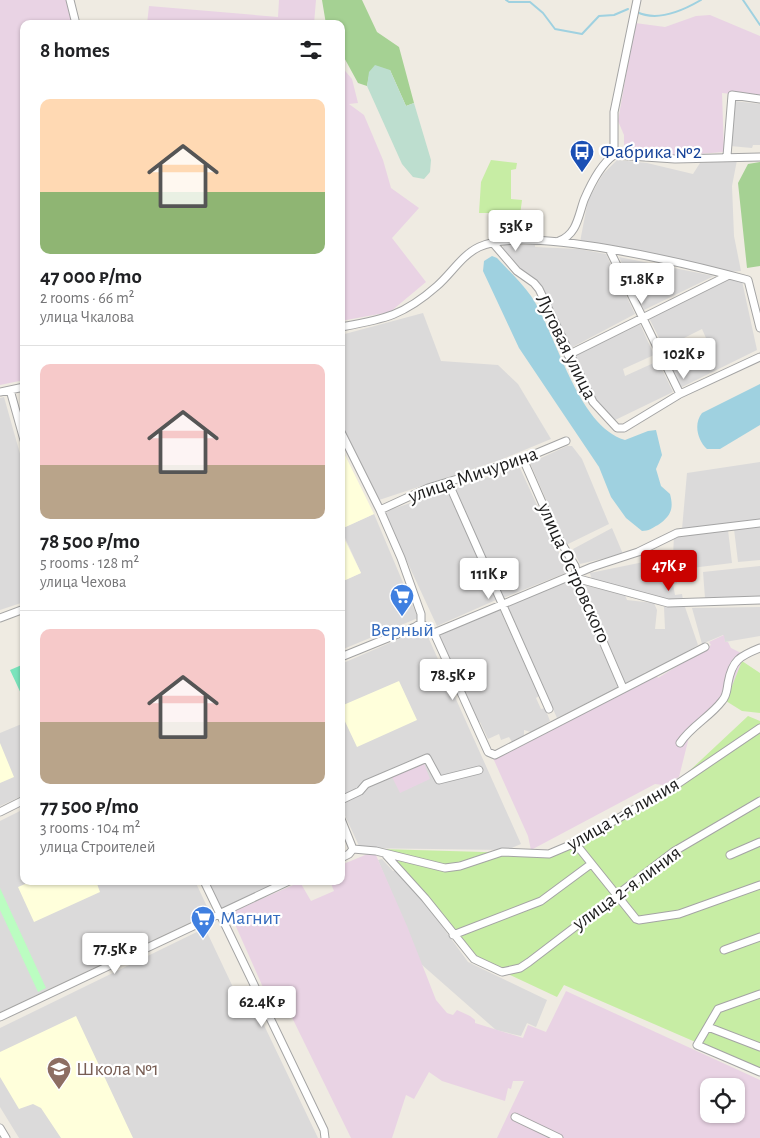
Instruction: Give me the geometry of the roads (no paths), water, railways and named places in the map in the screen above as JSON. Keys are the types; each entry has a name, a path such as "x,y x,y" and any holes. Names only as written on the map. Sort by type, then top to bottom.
{"street":[{"path":"70,0 75,20"},
{"path":"558,242 567,238 575,228 585,198 598,174 614,155 614,112 637,0"},
{"path":"727,156 732,96 760,99"},
{"path":"614,155 675,159 727,156 760,157"},
{"path":"345,326 388,318 408,308 438,286 478,247 493,243 528,240 558,242 610,251 748,280 760,328"},
{"name":"Луговая улица","path":"493,243 517,270 534,283 538,289 568,356 596,408 613,426 619,429 680,394"},
{"path":"610,251 680,394 760,357"},
{"path":"568,356 727,276"},
{"path":"0,392 20,389"},
{"path":"10,390 20,426"},
{"path":"345,440 380,510 421,614 421,623 416,628 345,655"},
{"name":"улица Мичурина","path":"380,510 428,488 523,459 566,441"},
{"name":"улица Островского","path":"523,459 555,532 578,576 580,588 623,688"},
{"path":"448,482 550,709"},
{"path":"434,633 502,603 638,552 677,533 760,524"},
{"path":"578,576 643,597 676,604 760,600"},
{"path":"0,618 20,610"},
{"path":"421,623 434,633 488,752 495,755 623,688 645,679 705,646"},
{"path":"680,743 692,728 722,702 726,696 730,673 738,658 750,650 760,648"},
{"name":"улица 1-я линия","path":"353,849 376,851 438,867 452,868 497,853 549,854 575,843 672,787 760,728"},
{"path":"345,798 360,791 366,784 427,758 439,780 479,770"},
{"name":"улица 2-я линия","path":"453,935 474,959 496,970 508,972 520,968 673,852 760,801"},
{"path":"0,812 20,802"},
{"path":"345,828 353,849 345,856"},
{"path":"730,855 760,842"},
{"path":"575,843 636,919 679,914 760,885"},
{"path":"386,855 425,898 453,935 541,901 591,864"},
{"path":"206,885 324,1130 325,1138"},
{"path":"0,1017 280,885"},
{"path":"724,950 760,937"},
{"path":"760,994 718,1009 697,1045 760,1072"},
{"path":"708,1026 760,1047"},
{"path":"515,1117 559,1138"},
{"path":"0,1128 6,1138"}],"water":[{"path":"492,256 497,258 531,296 541,313 570,377 594,417 608,431 625,440 648,431 656,430 662,455 656,469 661,486 670,494 672,504 669,515 658,525 649,530 642,531 626,518 611,497 599,467 519,348 483,271 484,261"},
{"path":"760,384 760,425 720,449 707,449 701,442 697,427 702,413"}],"waterway":[{"path":"506,0 509,2 530,2 543,13 555,29 582,34 599,16 614,15 628,9"},
{"path":"637,12 653,16 670,14 687,8 701,0"},
{"path":"743,0 760,25"}],"place":[{"name":"Фабрика №2","path":"582,173"},
{"name":"Верный","path":"402,617"},
{"name":"Магнит","path":"203,939"},
{"name":"Школа №1","path":"59,1090"}]}
